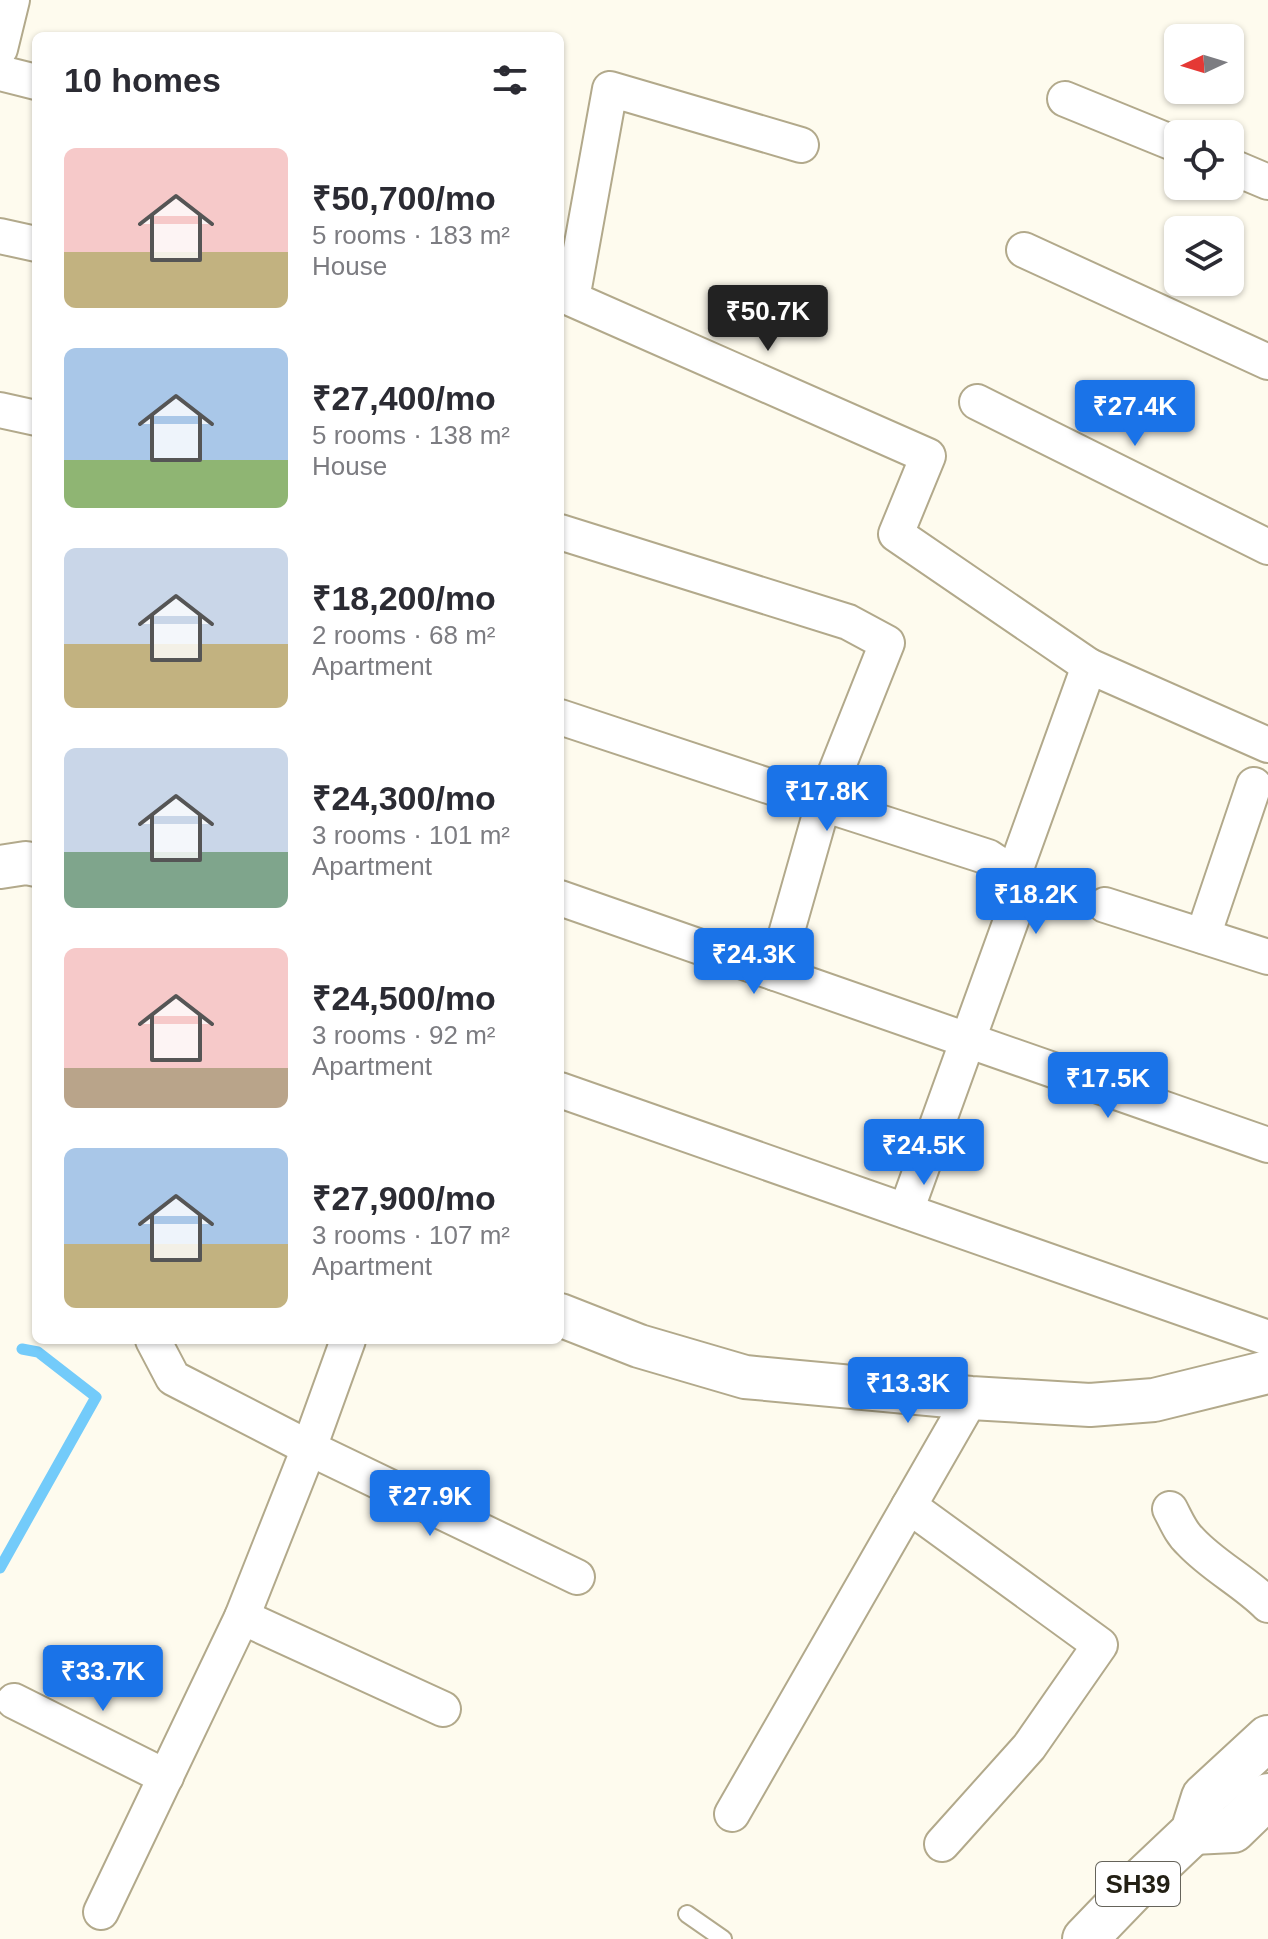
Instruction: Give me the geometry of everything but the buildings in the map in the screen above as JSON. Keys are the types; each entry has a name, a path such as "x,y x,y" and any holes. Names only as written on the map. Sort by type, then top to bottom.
{"main road":[{"name":"SH39","path":"1085,1939 1193,1832 1204,1797 1268,1738"},
{"path":"1193,1832 1233,1830 1268,1796"}],"street":[{"path":"0,49 12,0"},
{"path":"0,73 32,81"},
{"path":"801,145 610,89 572,299 928,456 896,534 1089,666 1268,745"},
{"path":"1065,99 1164,139"},
{"path":"1244,172 1268,182"},
{"path":"0,236 32,243"},
{"path":"1024,250 1268,362"},
{"path":"977,402 1268,547"},
{"path":"0,410 32,417"},
{"path":"564,533 848,622 887,643 823,804 775,973"},
{"path":"906,1211 1013,915 1014,874 1089,666"},
{"path":"564,718 988,857 1014,874"},
{"path":"1203,936 1254,785"},
{"path":"0,867 32,864"},
{"path":"564,899 1268,1145"},
{"path":"1105,905 1268,957"},
{"path":"564,1091 1268,1338"},
{"path":"564,1317 639,1346 745,1377 971,1398 1090,1405 1154,1400 1268,1372"},
{"path":"155,1344 173,1378 309,1448 577,1577"},
{"path":"101,1912 242,1617 347,1344"},
{"path":"732,1814 971,1398"},
{"path":"909,1506 1100,1645 1029,1747 942,1844"},
{"path":"1170,1509 1187,1539 1256,1592 1268,1605"},
{"path":"242,1617 443,1709"},
{"path":"14,1701 166,1777"}],"lane":[{"path":"687,1914 723,1939"}],"waterway":[{"path":"0,1568 96,1397 38,1352 22,1349"}]}
